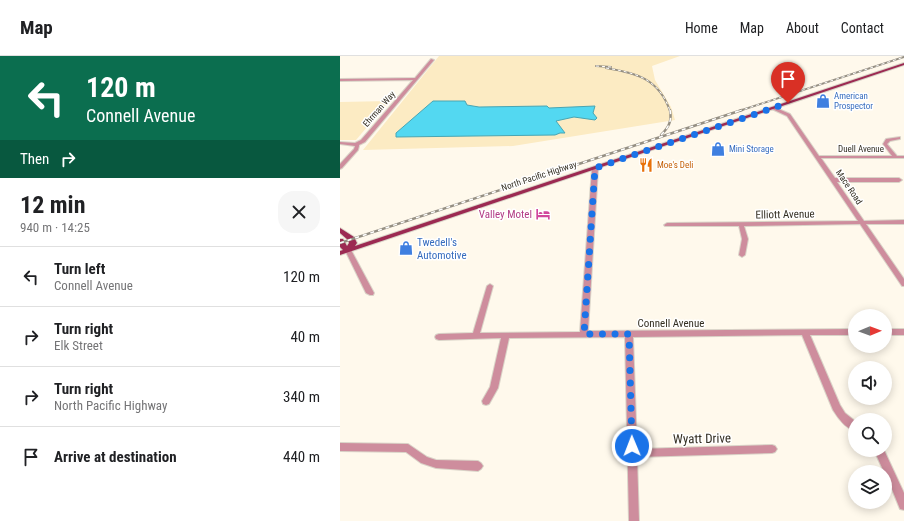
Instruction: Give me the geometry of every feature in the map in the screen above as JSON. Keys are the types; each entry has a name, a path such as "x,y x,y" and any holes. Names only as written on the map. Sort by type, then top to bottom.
{"main road":[{"name":"North Pacific Highway","path":"340,253 904,64"},
{"path":"340,230 351,239 353,243 348,250 342,246 340,241"}],"street":[{"name":"Ehrman Way","path":"340,167 356,149 358,146 356,144 363,141 432,60"},
{"path":"340,80 416,79"},
{"name":"Mace Road","path":"774,108 789,115 904,284"},
{"path":"896,157 885,144 888,140 898,138"},
{"path":"340,143 356,144"},
{"name":"Duell Avenue","path":"819,157 904,156"},
{"path":"584,334 595,168"},
{"path":"834,180 899,180"},
{"name":"Elliott Avenue","path":"667,225 904,222"},
{"path":"741,224 745,239 742,255"},
{"path":"348,250 370,293"},
{"path":"476,335 490,286"},
{"name":"Connell Avenue","path":"439,337 476,335 848,332"},
{"path":"892,332 904,332"},
{"path":"805,333 836,407 842,416 848,421"},
{"path":"629,334 634,521"},
{"path":"486,401 494,388 506,335"},
{"path":"340,448 408,448 424,460 436,464 478,466"},
{"name":"Wyatt Drive","path":"632,453 772,449"},
{"path":"882,457 904,505"}],"shaded area":[{"path":"439,56 680,56 652,66 655,80 671,107 675,120 513,146 363,150"},
{"path":"389,101 356,140 340,140 340,102"}],"water":[{"path":"433,101 465,101 467,105 479,107 547,106 549,108 595,106 593,113 597,118 595,120 574,117 556,121 565,133 555,135 396,137 396,133"}],"railway":[{"path":"739,111 904,57"},
{"path":"596,66 611,67"},
{"path":"606,68 628,72 646,79 660,91 670,111"},
{"path":"661,135 669,124 671,117 670,110"},
{"path":"340,243 742,110"}],"place":[{"name":"American Prospector","path":"823,101"},
{"name":"Mini Storage","path":"718,149"},
{"name":"Moe's Deli","path":"646,165"},
{"name":"Valley Motel","path":"543,214"},
{"name":"Twedell's Automotive","path":"406,248"}],"route":[{"path":"632,446 629,334 584,334 595,168 788,103"}]}
